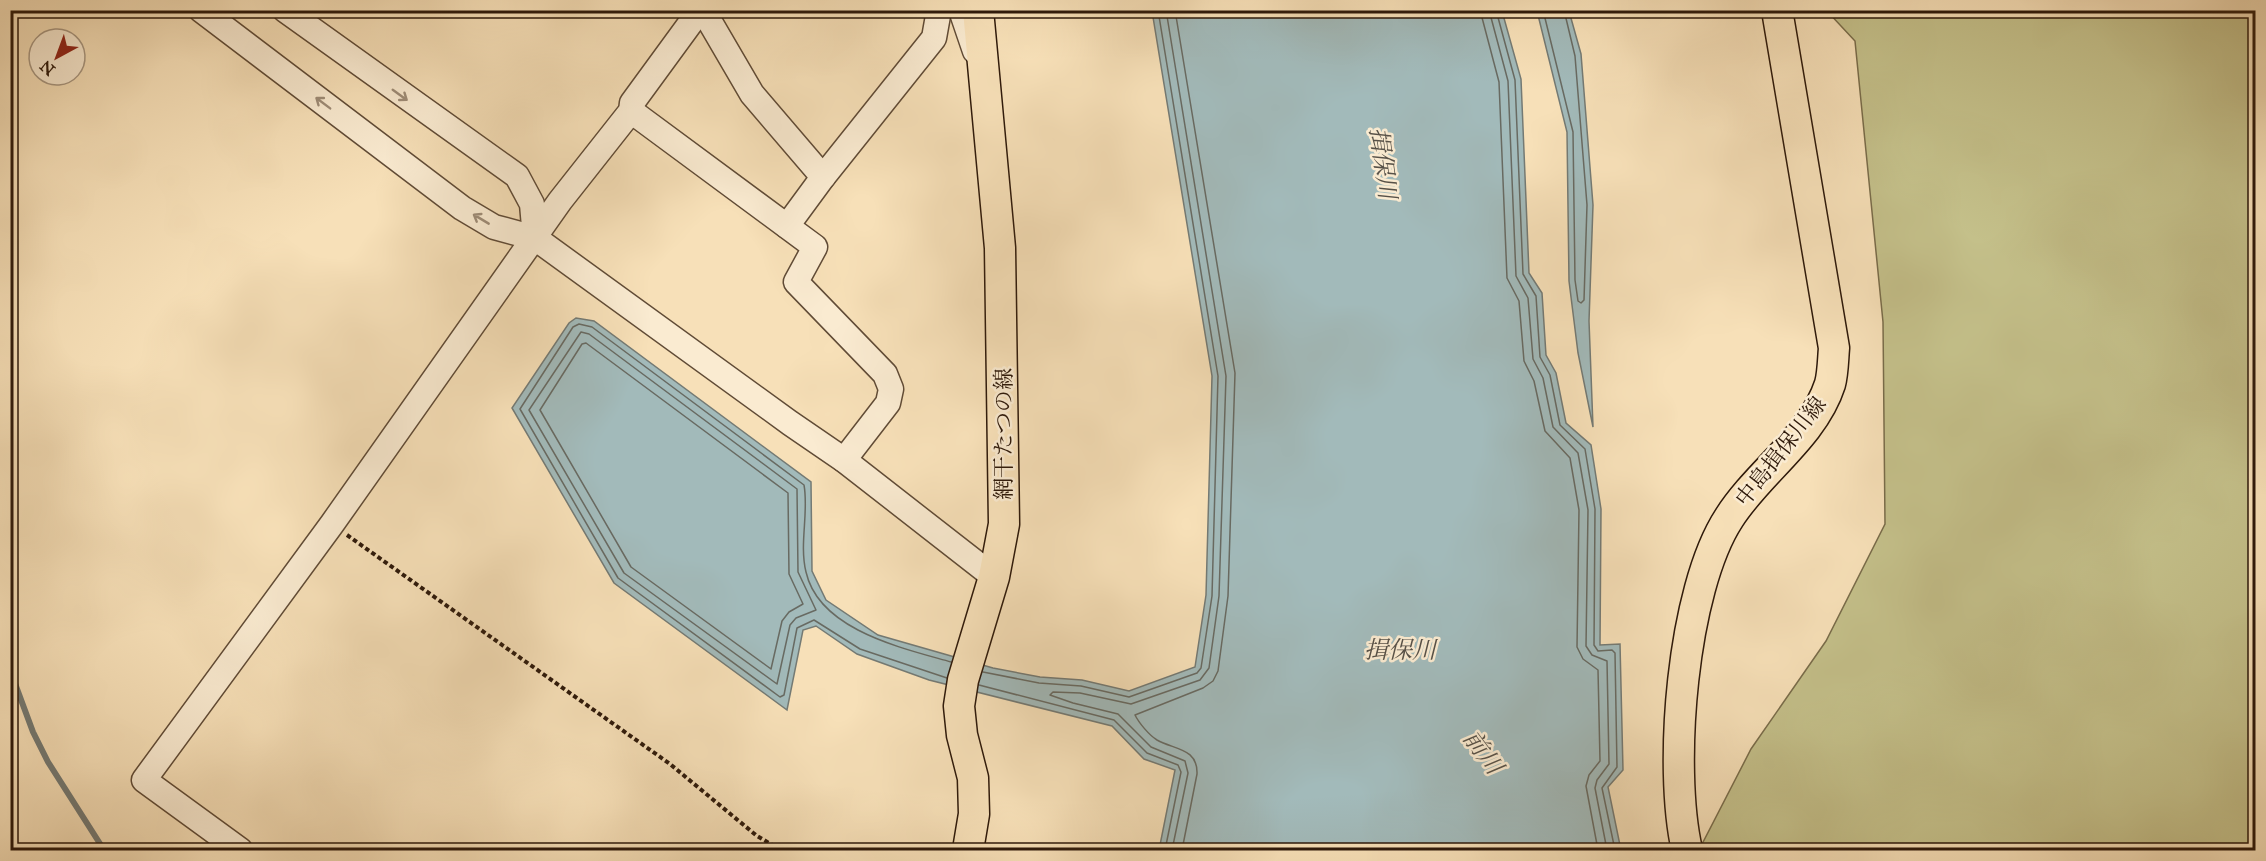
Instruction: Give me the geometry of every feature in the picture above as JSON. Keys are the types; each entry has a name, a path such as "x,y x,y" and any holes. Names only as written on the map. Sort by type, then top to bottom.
{"main road":[{"name":"網干たつの線","path":"968,850 974,814 973,778 962,735 959,706 963,680 994,577 1004,524 1000,248 978,10"},
{"name":"中島揖保川線","path":"1687,850 1680,811 1677,752 1683,683 1696,606 1707,563 1729,518 1807,424 1831,382 1834,348 1777,10"}],"street":[{"path":"201,10 462,208 494,227 536,238 844,460 994,577"},
{"path":"285,10 517,177 532,204 536,238"},
{"path":"240,850 144,780 332,524 560,201 631,111 632,103 702,10 752,94 823,177"},
{"path":"787,226 933,38 939,10"},
{"path":"961,10 971,44 984,66"},
{"path":"631,111 815,247 796,282 885,374 891,389 888,403 844,460"}],"path":[{"path":"332,524 670,764 757,836 781,850"}],"shaded area":[{"path":"1827,11 2255,11 2255,850 1699,850 1751,749 1826,641 1885,524 1883,322 1855,41"}],"water":[{"name":"揖保川","path":"1152,11 1502,11 1521,79 1529,273 1542,293 1546,355 1556,373 1566,423 1591,445 1601,509 1600,645 1620,644 1623,770 1608,787 1621,850 1159,850 1175,770 1144,759 1112,726 929,680 857,654 816,626 803,630 787,710 614,583 512,408 569,323 576,318 594,321 811,482 812,571 826,600 878,635 993,668 1040,677 1082,680 1129,691 1195,667 1206,595 1212,376"},
{"path":"1537,11 1569,11 1581,54 1593,205 1589,321 1593,427 1578,353 1569,281 1567,132"}],"waterway":[{"path":"10,670 33,732 48,762 104,850"}],"water label":[{"name":"前川","path":"1483,752"}]}
